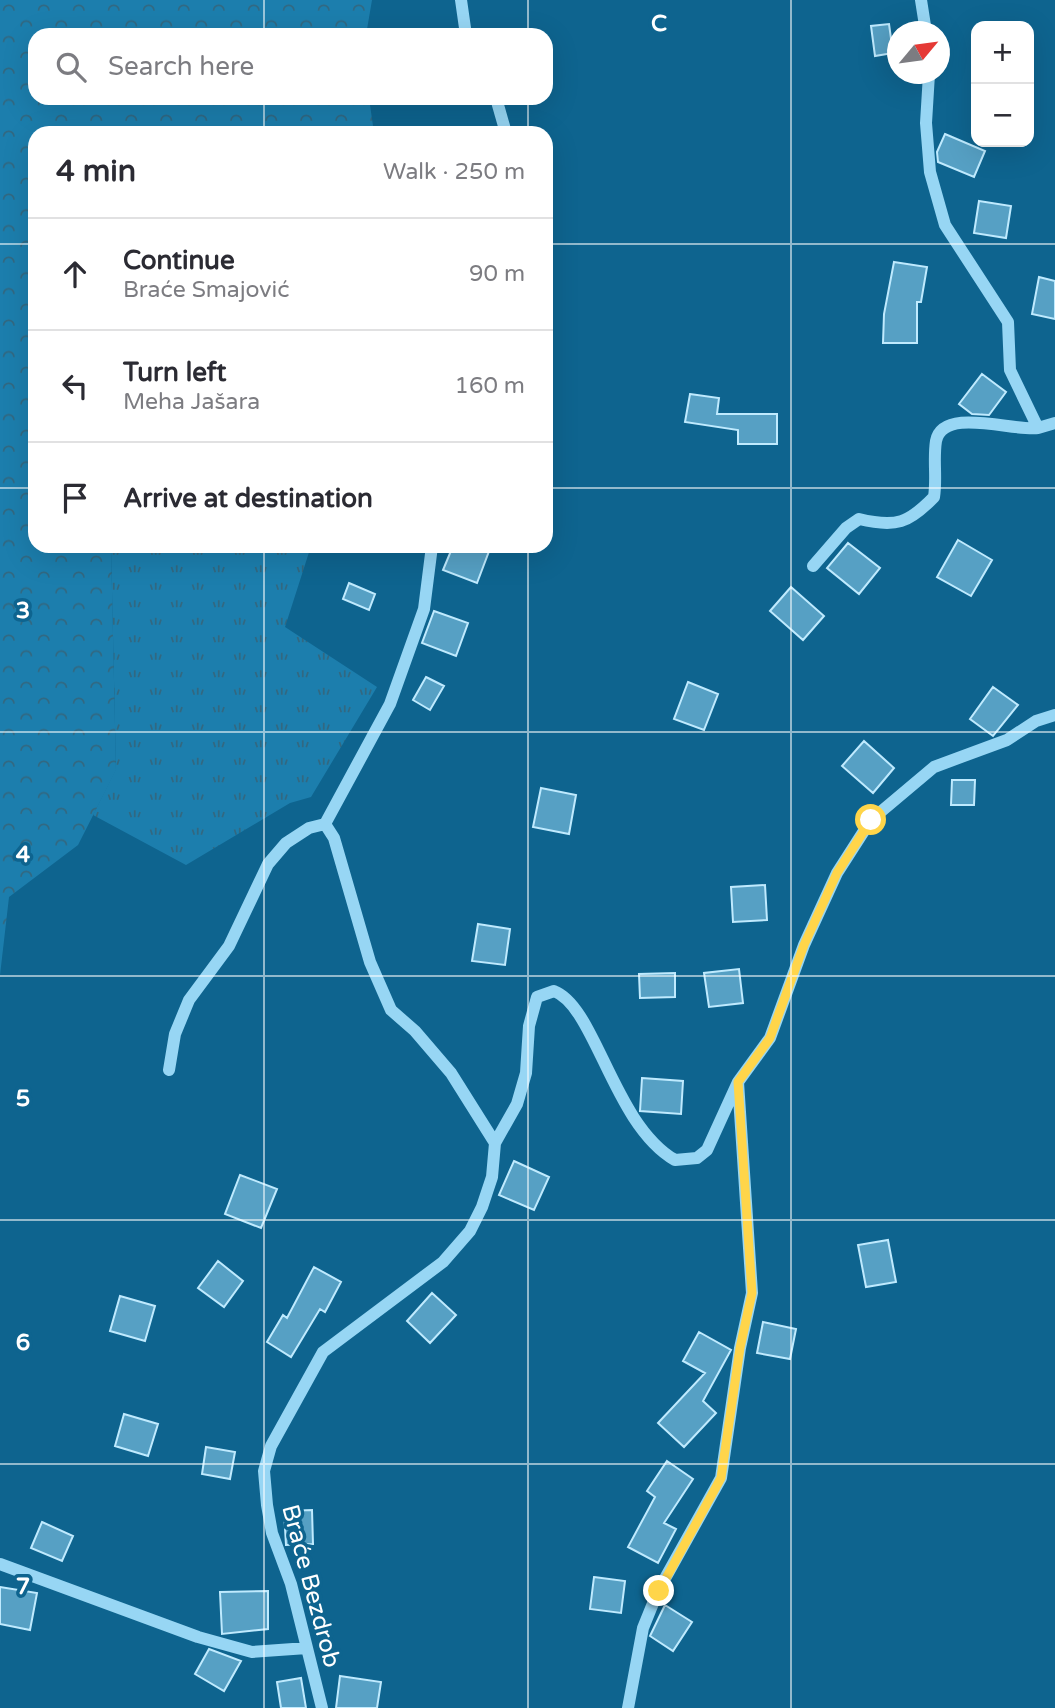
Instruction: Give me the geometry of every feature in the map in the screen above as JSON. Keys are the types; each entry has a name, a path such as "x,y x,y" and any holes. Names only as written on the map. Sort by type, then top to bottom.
{"street":[{"path":"461,0 465,28"},
{"path":"921,0 924,21"},
{"path":"928,84 926,122 930,172 945,225 1008,322 1010,370 1038,428"},
{"path":"498,105 504,126"},
{"path":"813,566 846,528 859,519 878,524 896,523 915,517 934,497 937,438 945,428 958,422 1038,428 1055,423"},
{"path":"169,1070 174,1034 189,1000 229,946 268,864 286,843 309,828 325,824 390,704 424,609 431,553"},
{"path":"325,824 334,838 370,962 391,1010 415,1031 451,1073 495,1143 517,1104 526,1073 533,1007 537,997 554,991 565,996 574,1005 630,1115 645,1136 675,1160 697,1158 707,1150 738,1082 770,1038 804,945 837,873 871,820 934,767 1007,740 1036,721 1055,715"},
{"path":"628,1708 643,1628 659,1591 721,1478 740,1348 752,1293 738,1082"},
{"name":"Braće Bezdrob","path":"322,1708 267,1505 264,1471 271,1446 323,1352 443,1262 470,1231 492,1177 495,1143"},
{"path":"0,1564 198,1637 252,1652 307,1648"}],"green space":[{"path":"0,0 372,0 367,28 28,28 28,105 370,105 373,126 28,126 28,553 111,553 116,770 78,845 9,897 0,975"},
{"path":"111,553 309,553 285,627 377,687 311,797 290,803 186,865 93,815 116,769"}],"building":[{"path":"887,24 887,54 875,56 871,26"},
{"path":"945,134 985,151 974,177 938,162 937,152"},
{"path":"979,201 1011,206 1006,238 974,233"},
{"path":"894,262 927,267 921,302 917,302 917,343 883,343 884,314"},
{"path":"1039,277 1055,281 1055,319 1032,314"},
{"path":"982,374 1006,392 989,415 972,414 959,404"},
{"path":"690,394 719,398 717,414 777,414 777,444 738,444 738,430 685,422"},
{"path":"958,540 992,560 971,596 937,577"},
{"path":"848,543 880,568 859,594 827,568"},
{"path":"450,553 488,553 477,583 443,570"},
{"path":"349,583 375,594 369,610 343,599"},
{"path":"791,587 824,616 803,640 770,611"},
{"path":"434,611 468,623 456,656 422,643"},
{"path":"426,677 444,686 430,710 413,700"},
{"path":"688,682 718,694 704,730 674,719"},
{"path":"993,687 1018,705 993,736 970,719"},
{"path":"864,741 894,768 873,793 842,766"},
{"path":"952,780 975,780 974,805 951,805"},
{"path":"541,788 576,795 569,834 533,827"},
{"path":"765,885 767,920 733,922 731,887"},
{"path":"478,924 510,929 505,965 472,961"},
{"path":"739,969 743,1003 709,1007 704,973"},
{"path":"675,973 675,997 640,998 639,974"},
{"path":"642,1078 683,1081 681,1114 640,1111"},
{"path":"514,1161 549,1177 534,1210 499,1195"},
{"path":"240,1175 277,1189 261,1228 225,1214"},
{"path":"888,1240 896,1282 866,1287 858,1245"},
{"path":"218,1261 243,1281 224,1307 198,1288"},
{"path":"314,1267 341,1282 325,1312 320,1309 291,1357 267,1342 283,1315 287,1318"},
{"path":"432,1293 456,1315 430,1343 407,1321"},
{"path":"120,1296 155,1306 145,1341 110,1331"},
{"path":"763,1322 796,1329 790,1359 757,1353"},
{"path":"699,1332 731,1350 703,1401 716,1413 684,1447 658,1423 705,1373 683,1361"},
{"path":"124,1414 158,1424 148,1456 115,1446"},
{"path":"206,1447 235,1452 230,1479 202,1474"},
{"path":"667,1461 693,1479 664,1523 676,1529 658,1563 628,1547 655,1497 647,1491"},
{"path":"312,1510 313,1544 286,1545 284,1511"},
{"path":"42,1522 73,1536 62,1561 31,1548"},
{"path":"594,1577 625,1581 621,1613 590,1609"},
{"path":"0,1587 37,1593 30,1630 0,1624"},
{"path":"268,1591 268,1629 222,1634 220,1592"},
{"path":"665,1605 692,1622 673,1651 650,1636"},
{"path":"209,1649 241,1661 224,1691 195,1674"},
{"path":"340,1676 381,1682 377,1708 336,1708"},
{"path":"301,1678 306,1708 281,1708 277,1682"}],"route":[{"path":"659,1591 721,1478 740,1348 752,1293 738,1082 770,1038 778,1022 789,981 837,873 871,820"}]}
